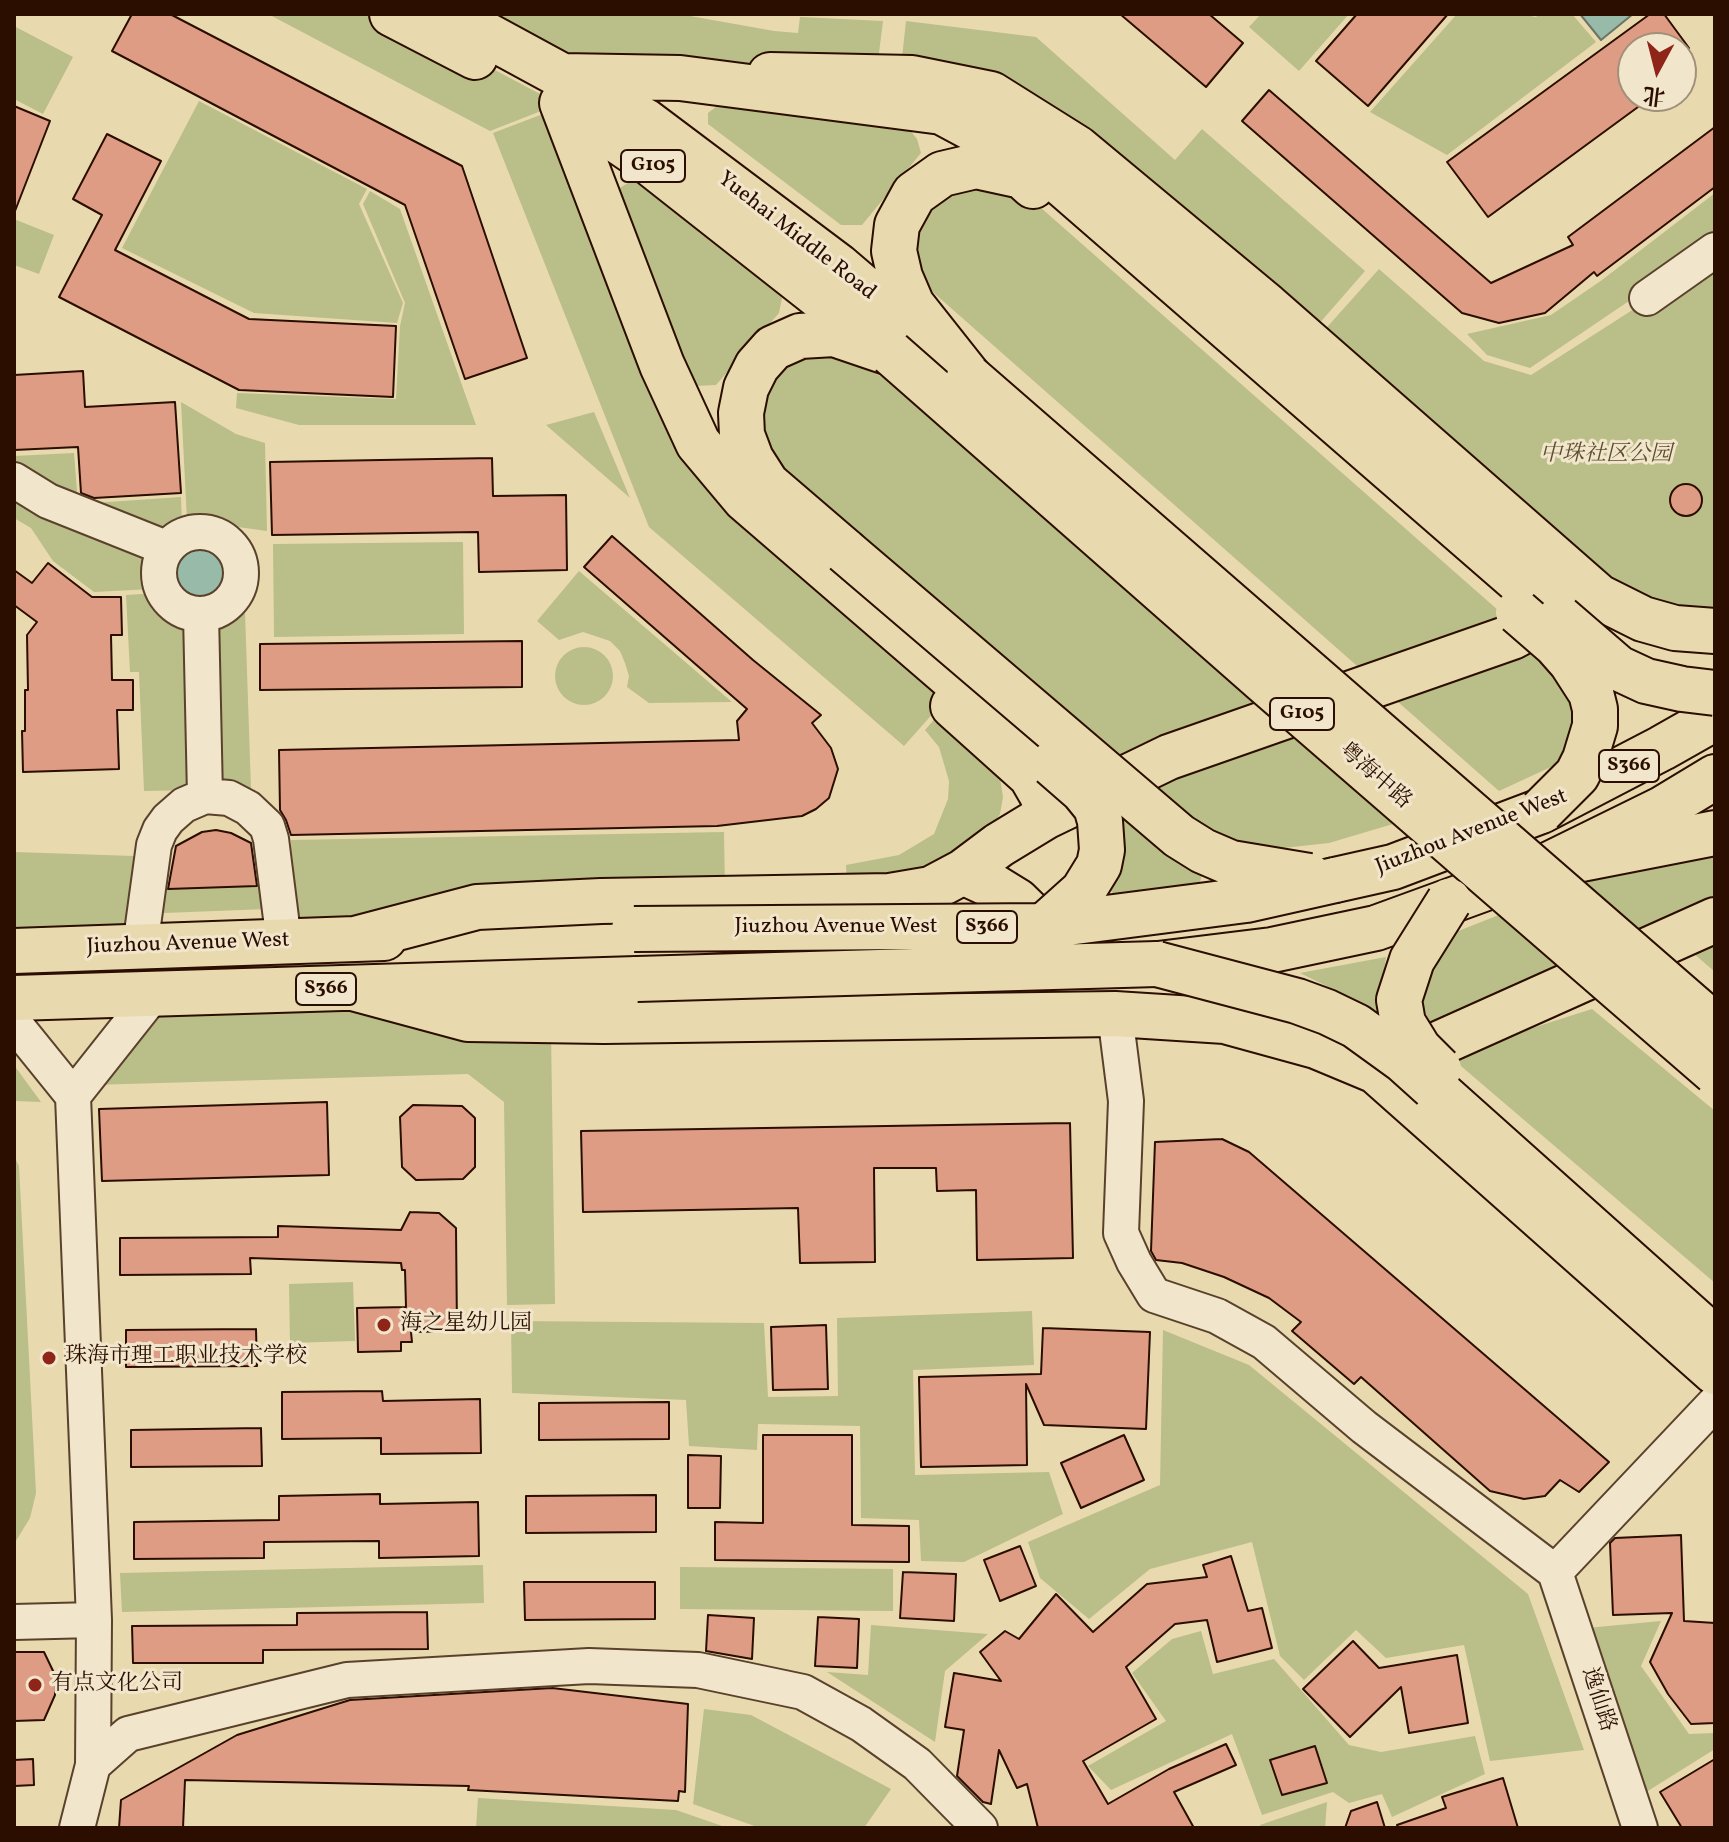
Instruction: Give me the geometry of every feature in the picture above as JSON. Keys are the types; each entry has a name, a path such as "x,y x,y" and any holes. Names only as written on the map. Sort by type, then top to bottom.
{"main road":[{"name":"Yuehai Middle Road","path":"392,14 562,89 645,121 838,266 969,377"},
{"name":"Yuehai Middle Road","path":"448,14 562,89 646,160 891,353"},
{"path":"1044,926 1083,891 1099,865 1102,850 1096,807 1083,791 1031,760 745,499 698,443 662,365 562,89 680,78 804,74 912,78 991,94 1077,148 1267,306 1599,597 1643,619 1675,628 1715,631"},
{"path":"680,78 942,112 1039,164 1528,605 1591,693 1595,709 1592,743 1581,767 1561,793 1541,811"},
{"path":"969,377 912,305 900,277 894,251 897,225 914,194 942,174 976,166 1022,176 1528,605 1618,668 1646,681 1715,693"},
{"path":"891,353 834,334 800,336 773,348 757,366 746,388 741,413 742,435 751,459 767,484 1179,836 1231,863 1335,880"},
{"name":"粤海中路","path":"891,353 1715,1072"},
{"name":"粤海中路","path":"969,377 1715,1026"},
{"path":"355,939 477,907 601,901 890,896 931,889 963,872 1045,817 1169,757 1512,637 1570,606 1599,597"},
{"name":"Jiuzhou Avenue West","path":"14,951 634,929 1044,926 1246,900 1393,867 1541,811 1715,718"},
{"path":"1031,760 1031,776 1046,807 1045,817"},
{"path":"999,845 1031,760"},
{"name":"Jiuzhou Avenue West","path":"14,998 1157,964 1272,950 1376,928 1546,866 1662,809 1715,777"},
{"path":"1546,866 1715,833"},
{"path":"963,872 991,885 1021,905 1077,960 1107,996 1115,1014"},
{"path":"1449,901 1412,960 1399,1000 1403,1023 1438,1080 1715,1339"},
{"path":"1376,1071 1715,920"},
{"path":"1157,964 1297,1001 1356,1026 1403,1060 1438,1080 1715,1315"},
{"path":"353,988 468,1019 604,1021 1115,1014 1225,1021 1316,1046 1376,1071 1715,1372"}],"street":[{"path":"1647,298 1715,250"},
{"path":"14,480 48,501 166,548"},
{"path":"203,531 217,534 237,553 242,567 236,594 215,611 188,613 176,607 161,586 160,560 166,548 189,533 203,531"},
{"path":"201,614 205,796"},
{"path":"140,947 154,845 160,830 184,805 205,796 229,798 259,816 267,826 284,942"},
{"path":"73,1096 153,995"},
{"path":"1115,1014 1126,1101 1121,1233 1154,1295 1217,1316 1264,1342 1364,1427 1555,1572 1715,1403"},
{"path":"14,1023 73,1096 94,1620 93,1765 77,1828"},
{"name":"逸仙路","path":"1555,1572 1640,1828"},
{"path":"14,1622 94,1620"},
{"path":"93,1765 128,1734 347,1680 589,1666 698,1670 803,1692 861,1724 917,1764 980,1828"}],"green space":[{"path":"268,14 389,14 559,104 490,131"},
{"path":"462,14 679,14 798,33 800,17 883,21 877,69 564,70"},
{"path":"1261,14 1349,14 1299,71 1249,27"},
{"path":"1457,14 1536,17 1539,14 1572,14 1596,42 1447,155 1370,112"},
{"path":"906,21 1036,37 1175,160 1202,129 1365,271 1311,333 901,67"},
{"path":"14,26 73,57 43,114 14,99"},
{"path":"199,101 367,189 359,204 403,303 397,323 254,313 122,248"},
{"path":"721,103 904,123 917,139 921,153 862,225 841,225 708,124 708,113"},
{"path":"556,109 748,522 944,701 904,746 649,527 493,133"},
{"path":"968,178 1015,185 1549,655 1583,708 1566,760 1499,791 926,286 910,250 927,205"},
{"path":"633,180 771,285 782,298 779,313 716,385 694,386 677,374 618,189"},
{"path":"370,191 400,209 476,425 299,425 236,408 237,393 396,399 400,326 405,303 363,204"},
{"path":"1715,193 1715,237 1629,301 1530,368 1487,355 1467,334 1551,315"},
{"path":"14,219 54,235 39,274 14,265"},
{"name":"中珠社区公园","path":"1715,250 1715,630 1643,617 1312,344 1379,269 1484,361 1531,375 1648,300"},
{"path":"832,353 895,383 1393,824 1329,843 1274,849 1224,839 1167,809 777,465 750,429 761,391 796,354"},
{"path":"181,402 236,434 265,443 267,531 187,520"},
{"path":"594,412 630,498 546,425"},
{"path":"74,453 78,504 181,497 182,525 160,536 150,555 152,589 94,592 53,561 31,528 14,518 14,456"},
{"path":"463,542 464,634 274,637 273,544"},
{"path":"579,571 732,702 649,703 627,687 629,676 625,663 620,651 610,641 583,632 559,640 537,621"},
{"path":"158,593 174,611 187,617 205,618 221,614 231,607 245,612 251,789 144,791 139,672 130,672 126,595"},
{"path":"584,647 605,655 613,676 605,697 584,705 563,697 555,676 563,655"},
{"path":"939,714 998,765 1003,797 1000,814 992,828 956,863 847,883 846,865 899,855 934,834 948,799 949,781 939,747 925,730"},
{"path":"1130,818 1203,870 1200,882 1117,898 1106,885 1123,856 1123,819"},
{"path":"724,832 725,889 292,935 291,840"},
{"path":"1715,845 1715,896 1433,1033 1422,1003 1424,964 1456,932 1637,860"},
{"path":"14,852 134,856 135,936 14,938"},
{"path":"267,885 267,909 164,913 163,889"},
{"path":"1715,933 1715,972 1685,946"},
{"path":"1386,957 1382,987 1385,1015 1300,973"},
{"path":"351,1001 551,1032 555,1304 507,1305 504,1102 468,1074 92,1085 163,1005"},
{"path":"1592,1009 1715,1111 1715,1283 1448,1055"},
{"path":"14,1065 41,1102 14,1101"},
{"path":"14,1156 19,1166 36,1493 30,1518 14,1544"},
{"path":"353,1282 355,1341 290,1343 289,1284"},
{"path":"1032,1311 1034,1365 913,1370 915,1475 1049,1472 1063,1514 964,1562 921,1561 919,1520 861,1518 860,1426 758,1424 757,1450 689,1446 686,1400 512,1393 511,1321 764,1323 768,1397 838,1396 837,1318"},
{"path":"1163,1330 1249,1365 1528,1594 1584,1750 1490,1761 1464,1645 1386,1658 1356,1630 1304,1680 1280,1656 1252,1542 1150,1569 1089,1619 1040,1578 1028,1542 1160,1485"},
{"path":"483,1565 484,1603 122,1612 120,1573"},
{"path":"680,1567 893,1569 893,1611 680,1609"},
{"path":"1661,1621 1641,1666 1689,1734 1715,1733 1715,1749 1643,1794 1587,1628"},
{"path":"871,1625 988,1634 945,1671 935,1742 827,1672 868,1675"},
{"path":"1201,1631 1213,1674 1274,1659 1349,1745 1381,1752 1475,1736 1485,1774 1392,1817 1382,1794 1349,1803 1333,1792 1262,1815 1232,1734 1111,1790 1088,1766 1166,1721 1132,1673 1172,1639"},
{"path":"704,1709 751,1715 891,1789 864,1828 760,1828 693,1804"},
{"path":"478,1798 676,1810 728,1828 476,1828"},
{"path":"1327,1802 1325,1828 1261,1828 1260,1825"}],"shaded area":[{"path":"1580,14 1633,14 1601,40"},
{"path":"200,544 220,552 228,572 220,592 200,600 180,592 172,572 180,552"}],"building":[{"path":"132,14 170,14 462,166 527,358 465,379 405,205 112,51"},
{"path":"1120,14 1209,14 1243,43 1206,87"},
{"path":"1357,14 1448,14 1368,106 1316,61"},
{"path":"1650,14 1664,14 1677,32 1625,32"},
{"path":"1617,38 1617,112 1631,112 1488,217 1447,162"},
{"path":"1269,90 1491,283 1573,245 1568,237 1715,127 1715,187 1597,276 1594,272 1545,313 1499,323 1462,313 1242,121"},
{"path":"14,106 50,121 15,211 14,211"},
{"path":"107,134 161,161 115,250 249,319 396,326 393,397 239,390 59,297 102,215 73,199"},
{"path":"83,371 85,407 175,402 181,493 94,498 81,493 78,447 14,450 14,375"},
{"path":"492,458 493,496 566,495 567,570 479,572 478,532 272,535 270,462"},
{"path":"1686,484 1697,489 1702,500 1697,511 1686,516 1675,511 1670,500 1675,489"},
{"path":"612,536 753,660 821,715 812,723 831,748 838,769 829,798 802,816 717,826 291,835 280,810 279,750 739,740 737,721 747,709 584,567"},
{"path":"48,563 92,597 121,597 122,635 111,635 112,680 133,680 133,710 117,710 119,769 23,772 22,731 25,731 25,690 28,690 27,635 37,622 14,605 14,570 32,583"},
{"path":"522,641 522,687 260,690 260,644"},
{"path":"216,830 231,833 251,843 257,886 168,889 176,846 202,832"},
{"path":"327,1102 329,1175 102,1181 99,1109"},
{"path":"413,1105 462,1106 475,1118 475,1167 463,1179 416,1180 402,1167 400,1117"},
{"path":"1070,1123 1073,1258 977,1260 976,1190 937,1191 936,1168 874,1168 875,1262 800,1263 798,1208 583,1212 581,1131"},
{"path":"1222,1139 1249,1152 1609,1462 1579,1492 1560,1480 1545,1496 1524,1499 1490,1491 1361,1377 1354,1384 1292,1331 1301,1322 1269,1298 1224,1277 1182,1263 1156,1260 1151,1251 1155,1142"},
{"path":"410,1212 439,1213 456,1228 457,1331 411,1332 412,1342 401,1342 401,1351 358,1352 357,1308 406,1307 405,1270 402,1270 401,1263 250,1258 251,1274 120,1275 120,1238 278,1237 278,1226 401,1230"},
{"path":"826,1325 828,1389 773,1390 771,1327"},
{"path":"1043,1328 1150,1332 1146,1429 1044,1425 1026,1384 1027,1465 921,1467 919,1377 1041,1374"},
{"path":"256,1329 257,1366 126,1367 126,1330"},
{"path":"382,1391 383,1401 480,1399 481,1453 381,1454 381,1438 282,1439 282,1392"},
{"path":"669,1402 669,1439 539,1440 539,1403"},
{"path":"261,1428 262,1466 131,1467 131,1430"},
{"path":"763,1435 852,1435 852,1525 909,1526 909,1562 715,1560 715,1522 763,1523"},
{"path":"1124,1435 1144,1480 1081,1508 1061,1463"},
{"path":"688,1455 721,1456 720,1508 688,1508"},
{"path":"380,1494 380,1504 478,1502 479,1556 379,1558 379,1541 264,1542 264,1558 134,1559 134,1522 279,1520 279,1496"},
{"path":"656,1495 656,1532 526,1533 526,1496"},
{"path":"1681,1535 1684,1621 1715,1623 1715,1723 1691,1724 1668,1694 1650,1662 1672,1613 1613,1615 1610,1543 1615,1538"},
{"path":"1020,1546 1036,1586 1000,1601 984,1560"},
{"path":"1231,1556 1248,1611 1262,1608 1272,1648 1217,1662 1207,1620 1175,1624 1126,1667 1156,1719 1083,1761 1108,1804 1169,1769 1226,1744 1236,1765 1174,1792 1194,1828 1038,1828 1027,1784 1017,1788 999,1750 991,1804 983,1802 957,1776 964,1730 945,1727 954,1673 1001,1681 980,1652 1005,1631 1019,1639 1056,1594 1093,1632 1147,1584 1207,1577 1203,1565"},
{"path":"903,1572 956,1574 954,1621 900,1618"},
{"path":"524,1582 655,1582 655,1619 525,1620"},
{"path":"427,1612 428,1649 263,1650 263,1663 133,1663 132,1626 297,1625 297,1613"},
{"path":"708,1615 754,1618 752,1659 706,1651"},
{"path":"818,1617 859,1619 857,1668 815,1666"},
{"path":"1353,1641 1379,1668 1457,1655 1468,1723 1409,1733 1401,1687 1350,1737 1303,1689"},
{"name":"有点文化公司","path":"14,1652 44,1652 55,1675 55,1695 44,1720 14,1721"},
{"path":"552,1688 688,1704 685,1792 679,1791 678,1801 468,1790 469,1786 185,1780 183,1828 119,1828 121,1800 237,1735 350,1700"},
{"path":"1315,1746 1327,1783 1282,1795 1270,1760"},
{"path":"33,1759 34,1785 14,1786 14,1760"},
{"path":"1715,1759 1715,1828 1682,1828 1660,1792"},
{"path":"1503,1778 1518,1828 1398,1828 1397,1825 1446,1808 1442,1797"},
{"path":"1377,1802 1385,1828 1345,1828 1351,1811"}],"place":[{"name":"海之星幼儿园","path":"384,1325"},
{"name":"珠海市理工职业技术学校","path":"49,1358"},
{"name":"有点文化公司","path":"35,1685"}]}
